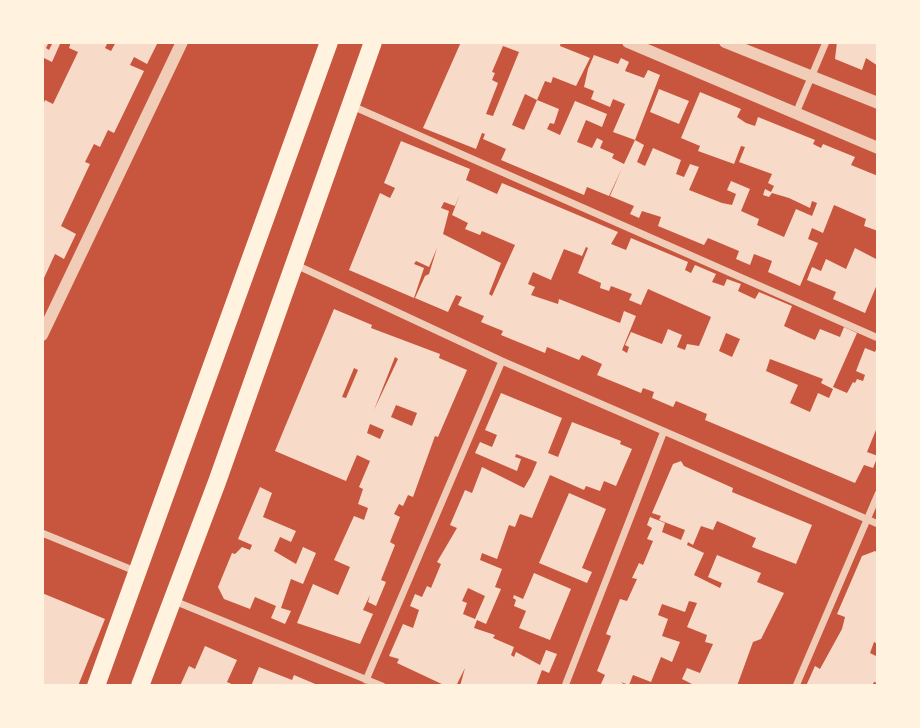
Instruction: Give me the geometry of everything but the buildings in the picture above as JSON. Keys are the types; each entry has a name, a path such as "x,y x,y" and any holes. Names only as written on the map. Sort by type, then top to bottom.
{"main road":[{"path":"96,686 330,42"},
{"path":"141,686 171,599 217,482 373,42"}],"street":[{"path":"42,334 48,308 182,42"},
{"path":"628,42 878,148"},
{"path":"725,42 878,103"},
{"path":"796,113 826,42"},
{"path":"349,105 878,338"},
{"path":"293,263 502,361 878,524"},
{"path":"366,680 502,361"},
{"path":"565,686 664,431"},
{"path":"796,686 878,494"},
{"path":"42,533 136,571"},
{"path":"171,599 382,686"}]}
